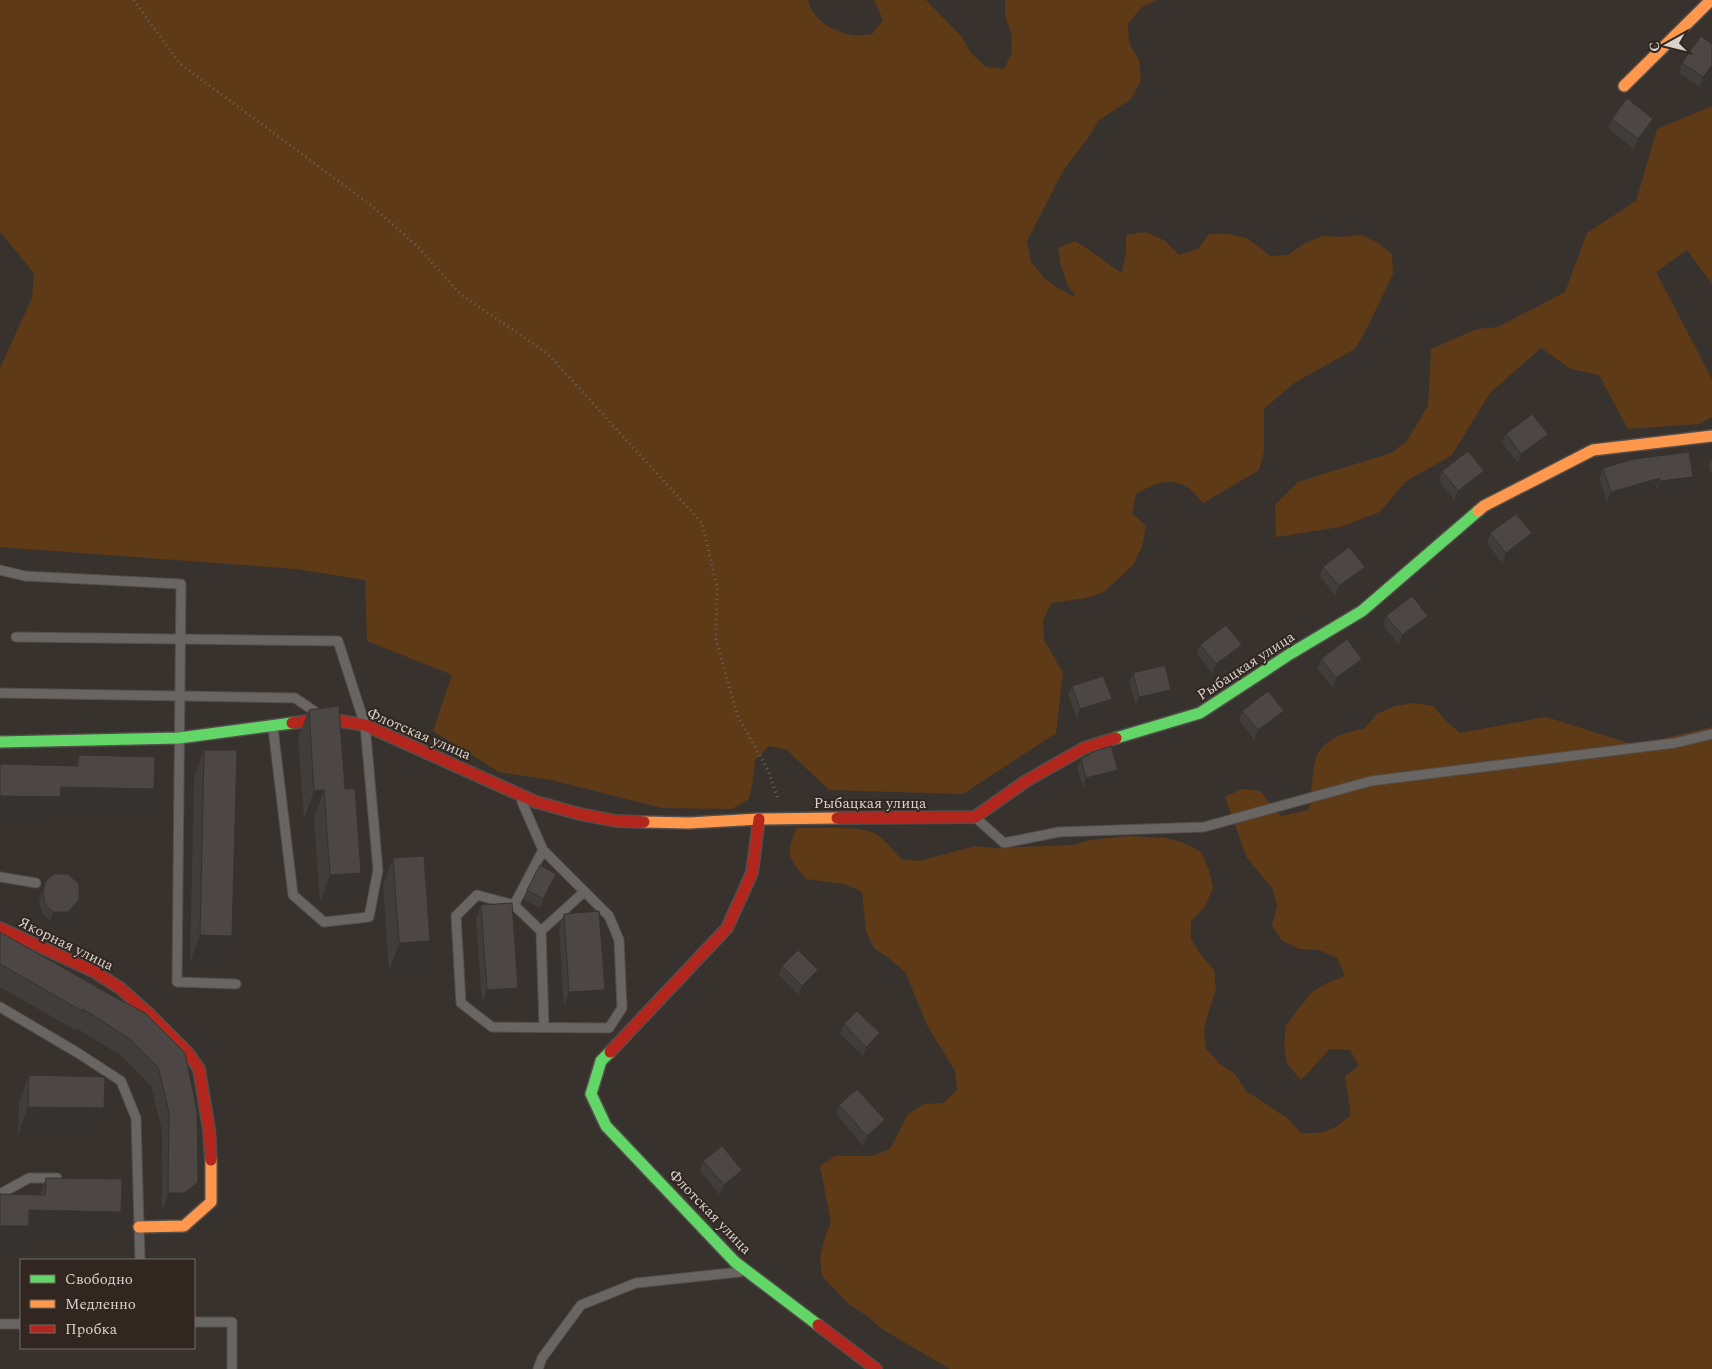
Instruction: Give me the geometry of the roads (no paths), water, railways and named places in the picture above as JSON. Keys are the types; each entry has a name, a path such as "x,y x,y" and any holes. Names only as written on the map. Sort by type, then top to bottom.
{"street":[{"path":"1624,86 1711,0"},
{"name":"Рыбацкая улица","path":"759,819 974,817 1026,781 1084,748 1200,713 1290,654 1362,611 1484,506 1594,450 1712,436"},
{"name":"Флотская улица","path":"0,742 179,738 327,719 366,725 519,795 536,802 580,814 616,821 688,823 759,819 752,873 727,928 652,1010 601,1061 591,1094 606,1126 735,1262 876,1369"},
{"name":"Якорная улица","path":"0,928 95,972 120,988 171,1034 199,1069 209,1129 211,1202 184,1226 139,1227"}],"lane":[{"path":"0,570 25,576 181,584 177,982 236,984"},
{"path":"16,637 338,641 366,725 378,870 369,917 324,922 294,895 273,725"},
{"path":"0,693 295,698 327,719"},
{"path":"974,817 1004,843 1060,832 1204,827 1371,781 1675,743 1712,734"},
{"path":"519,795 543,850 609,916 619,940 622,1008 609,1028 544,1027 492,1026 461,1003 456,916 477,895 514,905 541,931 544,1027"},
{"path":"514,905 543,850"},
{"path":"0,878 36,883"},
{"path":"541,931 584,892"},
{"path":"0,1006 78,1052 121,1081 136,1118 140,1259"},
{"path":"0,1194 29,1178 65,1179"},
{"path":"538,1369 542,1358 581,1305 636,1283 748,1271"},
{"path":"195,1322 232,1322 232,1369"},
{"path":"0,1324 20,1324"}]}
